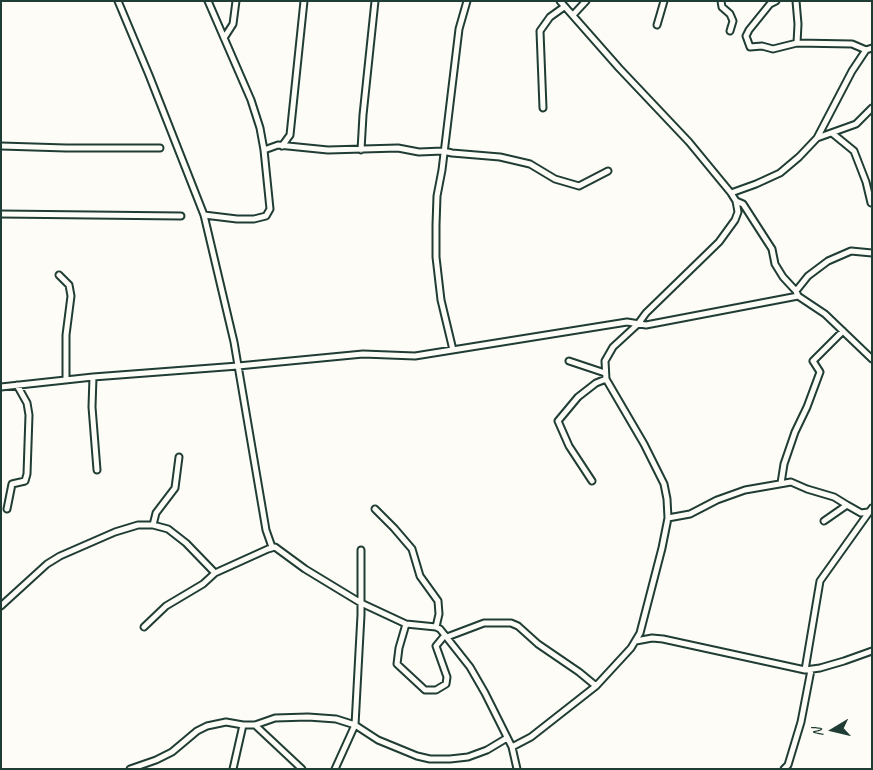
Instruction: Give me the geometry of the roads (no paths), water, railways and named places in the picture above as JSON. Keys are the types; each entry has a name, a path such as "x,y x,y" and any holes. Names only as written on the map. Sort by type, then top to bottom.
{"street":[{"path":"118,1 153,84 204,215 238,366 266,530 272,547 361,603 406,624 436,626 470,667 508,738 517,769"},
{"path":"204,215 254,219 262,218 269,213 270,209 264,150 251,100 208,1"},
{"path":"224,38 233,24 236,1"},
{"path":"282,146 290,135 304,1"},
{"path":"361,150 375,1"},
{"path":"453,350 444,318 436,257 437,196 459,29 466,1"},
{"path":"512,747 531,737 596,686 636,641 645,617 668,518 667,499 664,484 658,471 606,376 604,367 607,355 613,347 719,242 735,220 738,212 736,201 731,193 689,142 619,68 560,1"},
{"path":"573,15 586,1"},
{"path":"657,25 664,1"},
{"path":"721,1 722,6 730,14 733,21 730,30"},
{"path":"731,193 780,173 817,138 852,71 869,49 852,44 797,43 773,49 762,46 750,47 746,36 749,30 770,4 776,1"},
{"path":"796,1 797,43"},
{"path":"543,108 540,31 550,17 564,7"},
{"path":"817,138 856,124 872,108"},
{"path":"832,133 854,151 871,195 871,203"},
{"path":"1,146 160,148"},
{"path":"264,150 274,146 282,146 328,150 398,148 420,152 443,151 512,159 530,164 563,182 579,186 608,171"},
{"path":"736,201 743,204 772,249 775,264 783,277 797,293 825,314 872,359"},
{"path":"1,214 181,216"},
{"path":"1,387 66,379 363,354 415,356 627,322 653,324 797,293 808,276 828,260 851,251 872,253"},
{"path":"59,275 69,285 71,296 66,335 66,379"},
{"path":"646,313 653,324"},
{"path":"781,483 784,464 795,432 820,372 813,360 843,331"},
{"path":"569,361 606,376"},
{"path":"592,481 569,446 558,421 578,397 606,376"},
{"path":"92,377 92,407 97,470"},
{"path":"7,509 12,484 26,481 27,474 29,415 27,403 17,385"},
{"path":"153,524 156,513 175,488 179,457"},
{"path":"668,518 690,514 716,500 745,490 791,482 834,497 861,513 870,510"},
{"path":"824,521 847,505"},
{"path":"375,509 412,549 420,576 438,601 439,614 436,626"},
{"path":"784,769 788,765 801,722 820,581 870,510"},
{"path":"1,606 47,564 60,556 115,532 138,525 153,524 168,529 186,543 215,573"},
{"path":"144,627 166,606 203,584 215,573 272,547"},
{"path":"335,769 356,725 361,603 361,550"},
{"path":"406,624 399,648 397,664 425,690 436,690 446,684 447,677 436,646 446,636 484,623 511,623 526,632 550,653 596,686"},
{"path":"636,641 663,638 808,670 844,662 872,651"},
{"path":"130,769 172,752 197,731 207,726 226,722 255,725 274,718 336,718 356,725 378,740 417,756 430,759 468,757 487,750 508,738"},
{"path":"233,769 243,725"},
{"path":"255,725 302,769"}]}
